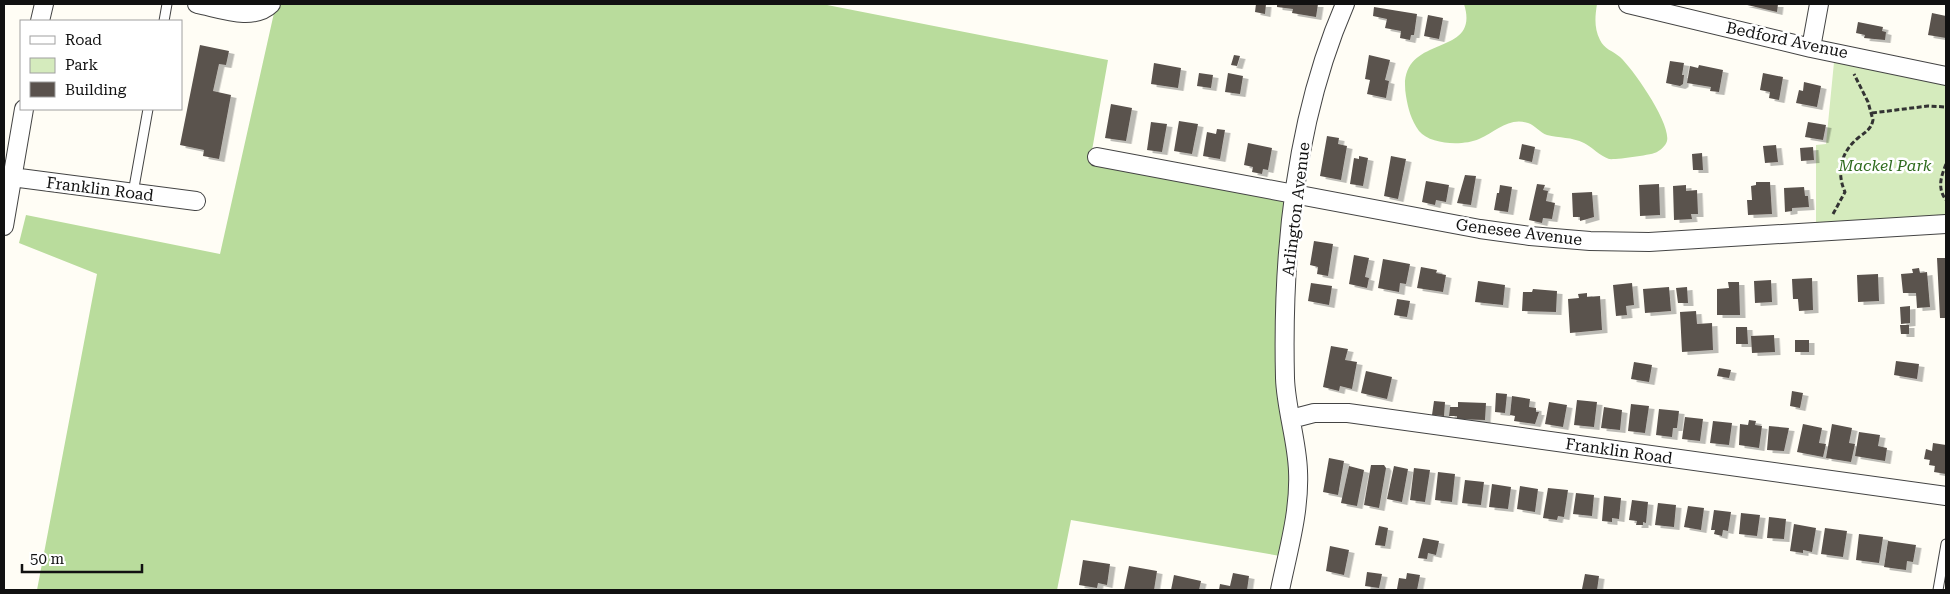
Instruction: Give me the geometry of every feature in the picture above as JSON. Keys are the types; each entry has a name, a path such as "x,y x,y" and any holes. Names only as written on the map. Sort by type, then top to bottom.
{"street":[{"path":"40,20 44,4"},
{"path":"201,4 251,14 262,11 271,4"},
{"name":"Arlington Avenue","path":"1280,590 1298,500 1298,470 1285,380 1288,249 1306,130 1334,31 1346,4"},
{"name":"Bedford Avenue","path":"1628,4 1811,48 1946,76"},
{"path":"1811,48 1819,4"},
{"path":"4,226 8,177 24,110"},
{"name":"Genesee Avenue","path":"1096,157 1480,229 1530,236 1590,241 1650,242 1946,224"},
{"name":"Franklin Road","path":"8,177 196,201"},
{"name":"Franklin Road","path":"1291,419 1314,413 1348,413 1946,496"}],"lane":[{"path":"164,20 167,4"},
{"path":"132,193 148,110"},
{"path":"1938,590 1946,544"}],"path":[{"path":"1826,231 1827,224 1846,192 1840,175 1844,154 1852,143 1870,128 1873,120 1868,102 1856,78 1852,55"},
{"path":"1872,113 1928,106 1946,107"},
{"path":"1946,164 1940,182 1940,190 1946,200"}],"green space":[{"path":"276,4 822,4 1108,60 1091,156 1295,195 1285,318 1298,470 1286,557 1071,520 1057,590 37,590 97,274 19,243 26,215 220,254"},
{"path":"1464,4 1597,4 1596,22 1600,40 1604,46 1626,63 1642,84 1663,122 1667,133 1666,144 1654,153 1609,159 1579,141 1547,135 1531,124 1521,122 1502,126 1479,139 1465,143 1439,142 1424,136 1416,127 1409,109 1406,96 1406,75 1413,62 1424,53 1451,41 1461,33 1466,22"},
{"name":"Mackel Park","path":"1835,52 1946,76 1946,224 1816,232 1816,145 1826,144"}],"building":[{"path":"1256,4 1266,4 1265,14 1255,12"},
{"path":"1277,4 1318,4 1316,17 1292,13 1293,9 1277,7"},
{"path":"1743,4 1778,4 1777,12"},
{"path":"1374,7 1417,14 1414,35 1411,35 1410,40 1400,38 1401,31 1385,28 1387,19 1373,16"},
{"path":"1932,13 1946,16 1946,38 1928,35"},
{"path":"1428,15 1443,18 1439,39 1424,36"},
{"path":"1858,22 1883,27 1882,31 1886,32 1885,40 1864,38 1865,35 1856,33"},
{"path":"200,45 229,51 226,65 219,64 213,91 231,95 219,159 203,156 204,150 180,145"},
{"path":"1234,55 1240,56 1237,66 1231,65"},
{"path":"1369,55 1390,60 1385,80 1389,81 1386,98 1367,94 1370,80 1365,79"},
{"path":"1670,61 1684,63 1683,84 1680,86 1666,83"},
{"path":"1154,63 1181,68 1178,88 1151,84"},
{"path":"1699,65 1723,70 1719,92 1710,91 1711,87 1687,83 1690,66 1698,68"},
{"path":"1199,73 1213,75 1211,88 1197,86"},
{"path":"1228,73 1243,76 1240,94 1225,92"},
{"path":"1763,73 1783,77 1779,100 1769,98 1770,92 1760,90"},
{"path":"1804,82 1821,86 1817,107 1796,103 1799,90 1803,91"},
{"path":"1111,104 1132,108 1126,141 1105,138"},
{"path":"1179,121 1198,124 1192,154 1174,151"},
{"path":"1151,122 1167,124 1162,152 1147,150"},
{"path":"1808,122 1826,125 1823,140 1805,137"},
{"path":"1217,129 1225,130 1220,159 1203,156 1207,132 1216,134"},
{"path":"1327,136 1339,138 1338,144 1347,146 1341,180 1320,176"},
{"path":"1248,143 1272,148 1268,170 1263,169 1262,174 1252,172 1253,167 1244,165"},
{"path":"1522,144 1535,147 1532,162 1519,159"},
{"path":"1776,145 1778,162 1765,163 1763,146"},
{"path":"1813,147 1814,160 1801,161 1800,148"},
{"path":"1702,153 1703,170 1693,170 1692,154"},
{"path":"1359,156 1368,158 1363,186 1350,184 1354,158 1359,159"},
{"path":"1391,156 1406,159 1398,199 1384,196"},
{"path":"1465,175 1476,176 1471,205 1457,203"},
{"path":"1426,181 1449,185 1446,202 1436,200 1435,205 1422,202"},
{"path":"1756,182 1770,182 1772,214 1748,215 1747,200 1752,200 1751,186 1756,185"},
{"path":"1537,184 1545,185 1543,190 1548,191 1546,201 1555,203 1552,219 1543,218 1542,223 1529,220"},
{"path":"1659,184 1660,215 1640,216 1639,185"},
{"path":"1500,185 1512,187 1508,212 1494,210"},
{"path":"1686,185 1686,191 1697,190 1698,214 1691,214 1692,219 1674,220 1673,186"},
{"path":"1804,187 1805,196 1808,196 1809,207 1792,208 1792,211 1785,212 1784,188"},
{"path":"1592,192 1594,217 1580,221 1580,217 1573,217 1572,193"},
{"path":"1314,241 1333,244 1328,276 1317,274 1318,267 1310,265"},
{"path":"1354,255 1369,258 1365,277 1369,278 1367,288 1349,284"},
{"path":"1937,258 1946,258 1946,318 1940,318"},
{"path":"1383,259 1410,264 1406,284 1400,283 1399,292 1378,288"},
{"path":"1421,267 1437,270 1436,273 1446,275 1443,292 1417,288"},
{"path":"1919,268 1920,273 1927,272 1930,307 1917,308 1916,293 1903,293 1901,274 1913,273 1912,269"},
{"path":"1878,274 1879,301 1858,302 1857,275"},
{"path":"1812,278 1813,310 1799,311 1798,299 1793,299 1792,279"},
{"path":"1771,280 1772,302 1755,303 1754,281"},
{"path":"1478,281 1505,285 1503,305 1475,302"},
{"path":"1728,282 1739,282 1740,315 1717,315 1717,289 1729,288"},
{"path":"1311,283 1332,286 1329,305 1308,301"},
{"path":"1632,283 1634,305 1626,306 1627,315 1616,316 1613,285"},
{"path":"1669,287 1671,311 1645,313 1643,289"},
{"path":"1687,287 1688,303 1678,303 1676,288"},
{"path":"1533,289 1557,291 1556,312 1522,311 1523,292 1532,292"},
{"path":"1587,293 1587,297 1600,296 1602,330 1570,333 1568,299 1579,298 1578,294"},
{"path":"1397,299 1410,301 1407,317 1394,315"},
{"path":"1910,306 1910,323 1901,324 1900,307"},
{"path":"1696,311 1697,324 1712,323 1713,350 1682,352 1680,312"},
{"path":"1900,325 1909,325 1909,334 1901,334"},
{"path":"1736,327 1747,327 1748,344 1736,344"},
{"path":"1774,335 1775,352 1752,353 1751,336"},
{"path":"1795,340 1809,340 1809,352 1795,352"},
{"path":"1331,346 1348,349 1345,360 1357,362 1352,389 1340,386 1339,391 1323,387"},
{"path":"1896,361 1919,364 1917,379 1894,375"},
{"path":"1634,362 1652,365 1649,382 1631,379"},
{"path":"1719,368 1731,370 1729,378 1717,376"},
{"path":"1366,371 1392,377 1387,399 1361,393"},
{"path":"1792,391 1803,393 1800,408 1790,406"},
{"path":"1496,393 1507,394 1505,413 1495,412"},
{"path":"1512,396 1530,399 1529,407 1536,408 1536,412 1539,412 1535,424 1514,421 1515,416 1510,415"},
{"path":"1577,400 1597,402 1594,427 1574,425"},
{"path":"1434,401 1445,402 1444,416 1432,415"},
{"path":"1458,402 1486,403 1485,420 1457,419 1457,416 1449,416 1450,407 1458,407"},
{"path":"1549,402 1567,405 1563,427 1545,424"},
{"path":"1631,404 1649,406 1645,433 1628,431"},
{"path":"1604,407 1622,410 1620,430 1601,428"},
{"path":"1659,409 1679,411 1677,428 1673,428 1672,437 1656,435"},
{"path":"1685,417 1703,419 1700,441 1682,439"},
{"path":"1749,420 1756,421 1755,425 1762,426 1759,448 1739,445 1740,424 1748,425"},
{"path":"1713,421 1732,423 1729,445 1710,443"},
{"path":"1803,424 1822,428 1819,443 1826,444 1823,457 1797,452"},
{"path":"1832,424 1852,428 1849,443 1855,444 1851,462 1826,458"},
{"path":"1769,426 1789,428 1784,451 1767,450"},
{"path":"1859,432 1880,435 1878,446 1887,448 1885,461 1855,456"},
{"path":"1933,443 1946,445 1946,474 1934,472 1935,466 1929,465 1930,460 1924,459 1926,449 1932,451"},
{"path":"1329,458 1344,461 1338,495 1323,492"},
{"path":"1371,465 1384,465 1386,468 1379,508 1364,505"},
{"path":"1349,466 1364,470 1357,506 1341,503"},
{"path":"1394,466 1408,469 1402,502 1387,499"},
{"path":"1414,468 1430,470 1425,502 1410,500"},
{"path":"1438,472 1455,474 1452,502 1435,500"},
{"path":"1465,480 1484,482 1481,505 1462,503"},
{"path":"1492,484 1511,487 1508,509 1489,507"},
{"path":"1520,486 1538,489 1535,512 1517,509"},
{"path":"1548,488 1568,490 1564,517 1558,516 1557,520 1543,518"},
{"path":"1576,493 1594,495 1592,516 1573,514"},
{"path":"1604,496 1621,498 1619,519 1612,518 1612,522 1602,521"},
{"path":"1632,500 1648,502 1646,523 1643,522 1643,525 1636,525 1637,521 1629,520"},
{"path":"1658,503 1676,505 1674,527 1655,525"},
{"path":"1688,506 1704,508 1701,530 1684,527"},
{"path":"1714,510 1731,512 1728,531 1723,530 1722,536 1714,534 1715,530 1711,530"},
{"path":"1741,513 1760,515 1757,536 1739,534"},
{"path":"1769,517 1786,519 1784,539 1767,538"},
{"path":"1794,524 1816,528 1812,552 1803,550 1803,553 1790,551"},
{"path":"1379,526 1388,528 1385,546 1375,545"},
{"path":"1825,528 1847,531 1843,557 1821,554"},
{"path":"1859,534 1883,537 1879,563 1856,560"},
{"path":"1423,538 1439,541 1436,555 1428,553 1427,559 1418,558"},
{"path":"1888,541 1916,545 1913,562 1907,561 1906,570 1884,567"},
{"path":"1330,546 1349,550 1344,575 1326,571"},
{"path":"1083,560 1110,564 1107,585 1098,583 1097,588 1079,585"},
{"path":"1129,566 1157,571 1154,590 1124,590"},
{"path":"1367,572 1382,574 1379,588 1365,586"},
{"path":"1233,573 1249,576 1247,590 1219,590 1220,584 1230,586"},
{"path":"1407,573 1420,575 1417,590 1397,589 1399,578 1406,579"},
{"path":"1585,574 1599,576 1597,590 1582,589"},
{"path":"1174,575 1201,581 1199,590 1171,590"}]}
